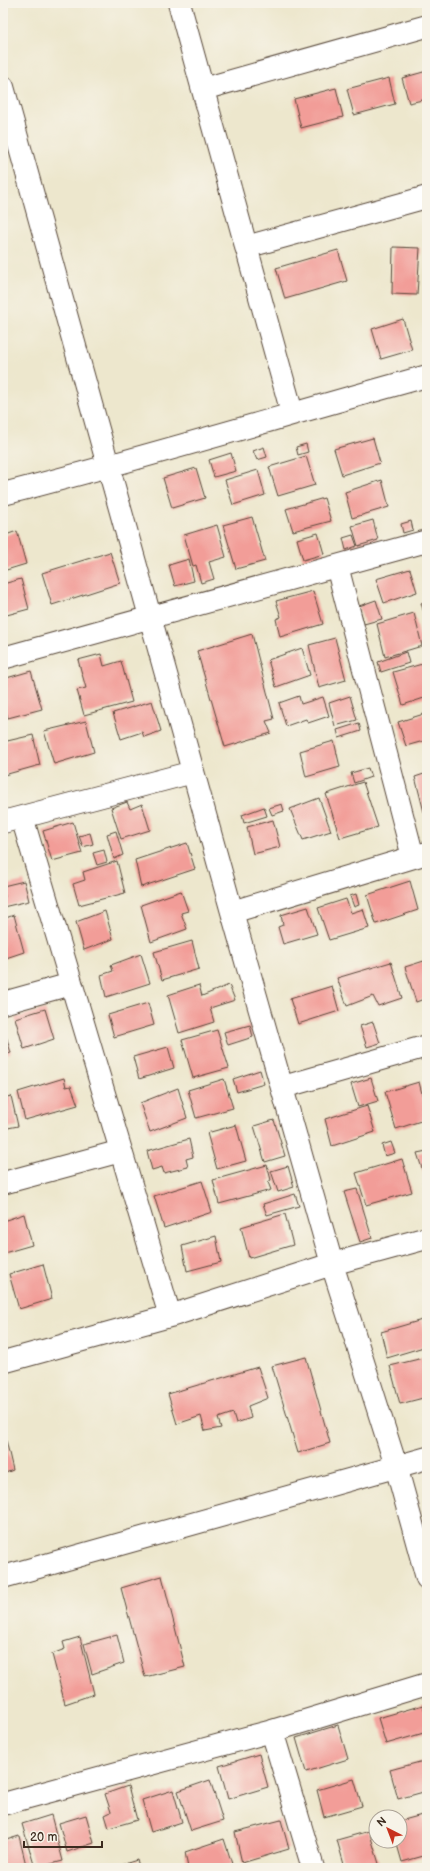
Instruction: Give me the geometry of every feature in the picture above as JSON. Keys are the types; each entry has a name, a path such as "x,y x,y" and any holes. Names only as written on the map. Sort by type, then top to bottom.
{"street":[{"path":"179,3 292,413"},
{"path":"203,89 427,26"},
{"path":"3,87 110,467 232,912 283,1087 332,1264 396,1466 427,1578"},
{"path":"246,247 427,197"},
{"path":"3,494 110,467 292,413 427,376"},
{"path":"3,658 427,541"},
{"path":"232,912 420,855 338,566"},
{"path":"170,1316 71,984 12,819 193,772"},
{"path":"3,1003 71,984"},
{"path":"283,1087 427,1046"},
{"path":"3,1183 121,1151"},
{"path":"3,1362 170,1316 332,1264 427,1238"},
{"path":"3,1577 427,1458"},
{"path":"3,1804 272,1730 427,1684"},
{"path":"272,1730 313,1868"}],"building":[{"path":"427,71 427,99 409,103 402,78"},
{"path":"389,78 395,104 354,115 347,89"},
{"path":"336,88 343,117 301,128 294,99"},
{"path":"393,247 420,248 417,295 392,294"},
{"path":"338,250 347,281 285,299 276,268"},
{"path":"403,319 412,350 381,359 372,329"},
{"path":"373,438 380,463 342,475 334,449"},
{"path":"306,444 308,452 298,455 296,447"},
{"path":"264,447 267,457 257,460 253,451"},
{"path":"231,453 236,471 214,477 209,460"},
{"path":"306,456 315,485 278,496 269,467"},
{"path":"196,468 205,498 172,508 163,478"},
{"path":"258,470 265,495 233,505 225,480"},
{"path":"382,480 389,507 352,518 345,492"},
{"path":"324,498 331,521 293,531 286,509"},
{"path":"252,517 265,561 236,569 223,525"},
{"path":"373,520 378,540 358,546 352,526"},
{"path":"411,521 413,530 403,533 401,524"},
{"path":"217,525 226,557 209,562 214,579 201,583 196,565 193,566 184,535"},
{"path":"17,531 26,564 3,571 3,536"},
{"path":"318,533 324,554 303,560 297,539"},
{"path":"353,535 357,546 346,550 343,538"},
{"path":"110,552 120,583 52,605 42,573"},
{"path":"189,559 194,581 175,586 169,565"},
{"path":"410,569 417,592 384,603 376,579"},
{"path":"21,579 29,609 3,616 3,584"},
{"path":"313,591 323,624 280,637 276,619 281,617 276,601"},
{"path":"376,600 382,619 364,624 359,606"},
{"path":"427,601 427,612 424,613 421,603"},
{"path":"414,613 422,646 385,657 377,624"},
{"path":"252,634 274,719 266,721 271,733 225,747 197,651"},
{"path":"335,638 346,680 319,688 309,645"},
{"path":"302,648 310,675 276,687 268,660"},
{"path":"406,652 409,663 381,672 378,662"},
{"path":"101,654 104,666 121,661 132,702 84,715 77,690 86,688 78,660"},
{"path":"426,663 427,697 403,705 393,672"},
{"path":"31,671 42,709 8,718 3,701 3,679"},
{"path":"299,696 301,704 323,697 329,716 308,723 306,719 286,726 279,703"},
{"path":"350,696 357,720 335,726 329,703"},
{"path":"152,701 161,731 144,737 142,732 121,739 113,713"},
{"path":"427,713 427,740 406,746 398,722"},
{"path":"86,721 94,752 54,764 44,731"},
{"path":"359,723 361,731 339,738 337,730"},
{"path":"33,735 40,765 4,775 3,742"},
{"path":"334,741 340,767 306,777 300,751"},
{"path":"368,768 371,777 354,783 351,773"},
{"path":"427,773 427,811 424,812 415,777"},
{"path":"363,782 378,827 340,838 326,794"},
{"path":"319,798 331,831 303,840 290,809"},
{"path":"127,802 130,809 142,804 150,830 121,839 111,808"},
{"path":"282,804 284,811 272,815 269,808"},
{"path":"264,807 267,816 244,823 242,815"},
{"path":"273,820 280,847 253,854 247,827"},
{"path":"73,822 82,853 52,861 43,831"},
{"path":"116,831 123,855 114,859 107,834"},
{"path":"90,833 93,844 83,847 79,836"},
{"path":"187,843 195,869 141,887 135,860"},
{"path":"104,850 107,862 97,865 93,853"},
{"path":"117,861 125,893 79,905 73,884 85,880 83,872"},
{"path":"24,881 29,901 3,907 3,897 5,897 3,886"},
{"path":"410,881 418,910 376,924 367,895"},
{"path":"181,891 188,911 181,913 187,929 151,942 141,905"},
{"path":"356,894 359,905 354,907 350,896"},
{"path":"346,899 351,913 363,909 369,928 329,940 318,908"},
{"path":"308,907 317,934 283,944 278,927 283,925 281,915"},
{"path":"105,911 113,939 84,950 76,922"},
{"path":"14,915 24,952 3,959 3,919"},
{"path":"192,941 199,969 162,980 154,952"},
{"path":"141,954 150,983 106,997 101,975 113,971 111,965"},
{"path":"427,960 427,998 416,1002 405,967"},
{"path":"391,962 402,998 378,1006 373,996 347,1006 337,978"},
{"path":"199,985 202,996 229,985 235,1000 210,1008 214,1022 179,1033 168,995"},
{"path":"332,986 339,1011 298,1024 290,999"},
{"path":"148,1003 154,1025 114,1037 108,1015"},
{"path":"45,1009 54,1039 24,1049 15,1018"},
{"path":"373,1022 380,1043 367,1047 360,1026"},
{"path":"3,1025 11,1053 3,1055"},
{"path":"250,1025 253,1037 228,1045 224,1032"},
{"path":"217,1030 229,1068 193,1078 182,1040"},
{"path":"168,1047 174,1068 139,1079 133,1057"},
{"path":"260,1070 264,1084 237,1092 233,1079"},
{"path":"64,1078 66,1087 71,1086 78,1105 25,1120 18,1092"},
{"path":"371,1078 378,1101 358,1107 351,1084"},
{"path":"224,1079 233,1108 196,1118 188,1090"},
{"path":"419,1082 427,1113 427,1119 396,1129 385,1092"},
{"path":"178,1088 187,1118 150,1132 140,1103"},
{"path":"11,1096 18,1126 3,1129 3,1098"},
{"path":"367,1106 375,1132 332,1146 325,1119"},
{"path":"274,1120 285,1156 265,1162 254,1126"},
{"path":"236,1125 246,1161 217,1169 207,1133"},
{"path":"189,1139 193,1157 186,1159 188,1167 164,1173 162,1167 152,1170 147,1151"},
{"path":"391,1142 395,1153 385,1156 382,1145"},
{"path":"427,1151 427,1184 417,1153"},
{"path":"402,1159 412,1192 366,1205 356,1173"},
{"path":"267,1165 271,1180 268,1182 271,1190 219,1204 213,1180"},
{"path":"288,1166 294,1187 278,1192 271,1171"},
{"path":"202,1181 212,1212 164,1228 154,1196"},
{"path":"357,1189 372,1238 360,1242 344,1192"},
{"path":"295,1194 299,1206 267,1215 263,1204"},
{"path":"24,1214 32,1245 4,1253 3,1221"},
{"path":"285,1214 293,1245 249,1258 241,1227"},
{"path":"216,1236 221,1262 187,1271 182,1246"},
{"path":"43,1264 52,1299 19,1309 9,1274"},
{"path":"422,1320 427,1346 387,1358 381,1332"},
{"path":"306,1357 330,1443 298,1453 272,1366"},
{"path":"427,1357 427,1397 400,1404 390,1366"},
{"path":"258,1367 268,1398 248,1406 251,1418 236,1423 233,1413 218,1418 221,1428 205,1431 201,1416 177,1424 168,1394"},
{"path":"6,1440 13,1470 3,1474 3,1441"},
{"path":"162,1576 185,1667 145,1677 121,1588"},
{"path":"117,1635 124,1663 92,1674 84,1644"},
{"path":"80,1637 94,1694 65,1704 52,1654 65,1649 63,1642"},
{"path":"423,1705 427,1719 427,1732 386,1744 378,1718"},
{"path":"338,1725 348,1759 306,1772 296,1738"},
{"path":"259,1754 268,1787 228,1799 219,1766"},
{"path":"427,1760 427,1777 425,1778 427,1791 398,1799 390,1770"},
{"path":"354,1779 362,1806 324,1817 317,1790"},
{"path":"210,1780 223,1821 191,1831 178,1791"},
{"path":"128,1786 137,1820 109,1828 105,1815 111,1812 105,1794"},
{"path":"173,1790 182,1822 151,1832 142,1800"},
{"path":"51,1815 63,1861 35,1868 22,1824"},
{"path":"86,1815 94,1843 67,1852 59,1823"},
{"path":"422,1815 427,1834 427,1855 402,1862 398,1849 408,1849 408,1819"},
{"path":"281,1820 289,1849 242,1863 235,1832"},
{"path":"368,1831 368,1849 374,1849 380,1867 345,1868 337,1840"},
{"path":"19,1836 26,1865 18,1868 3,1868 3,1841"},
{"path":"224,1839 232,1864 220,1868 188,1868 185,1852"},
{"path":"137,1860 139,1868 112,1868"}]}
